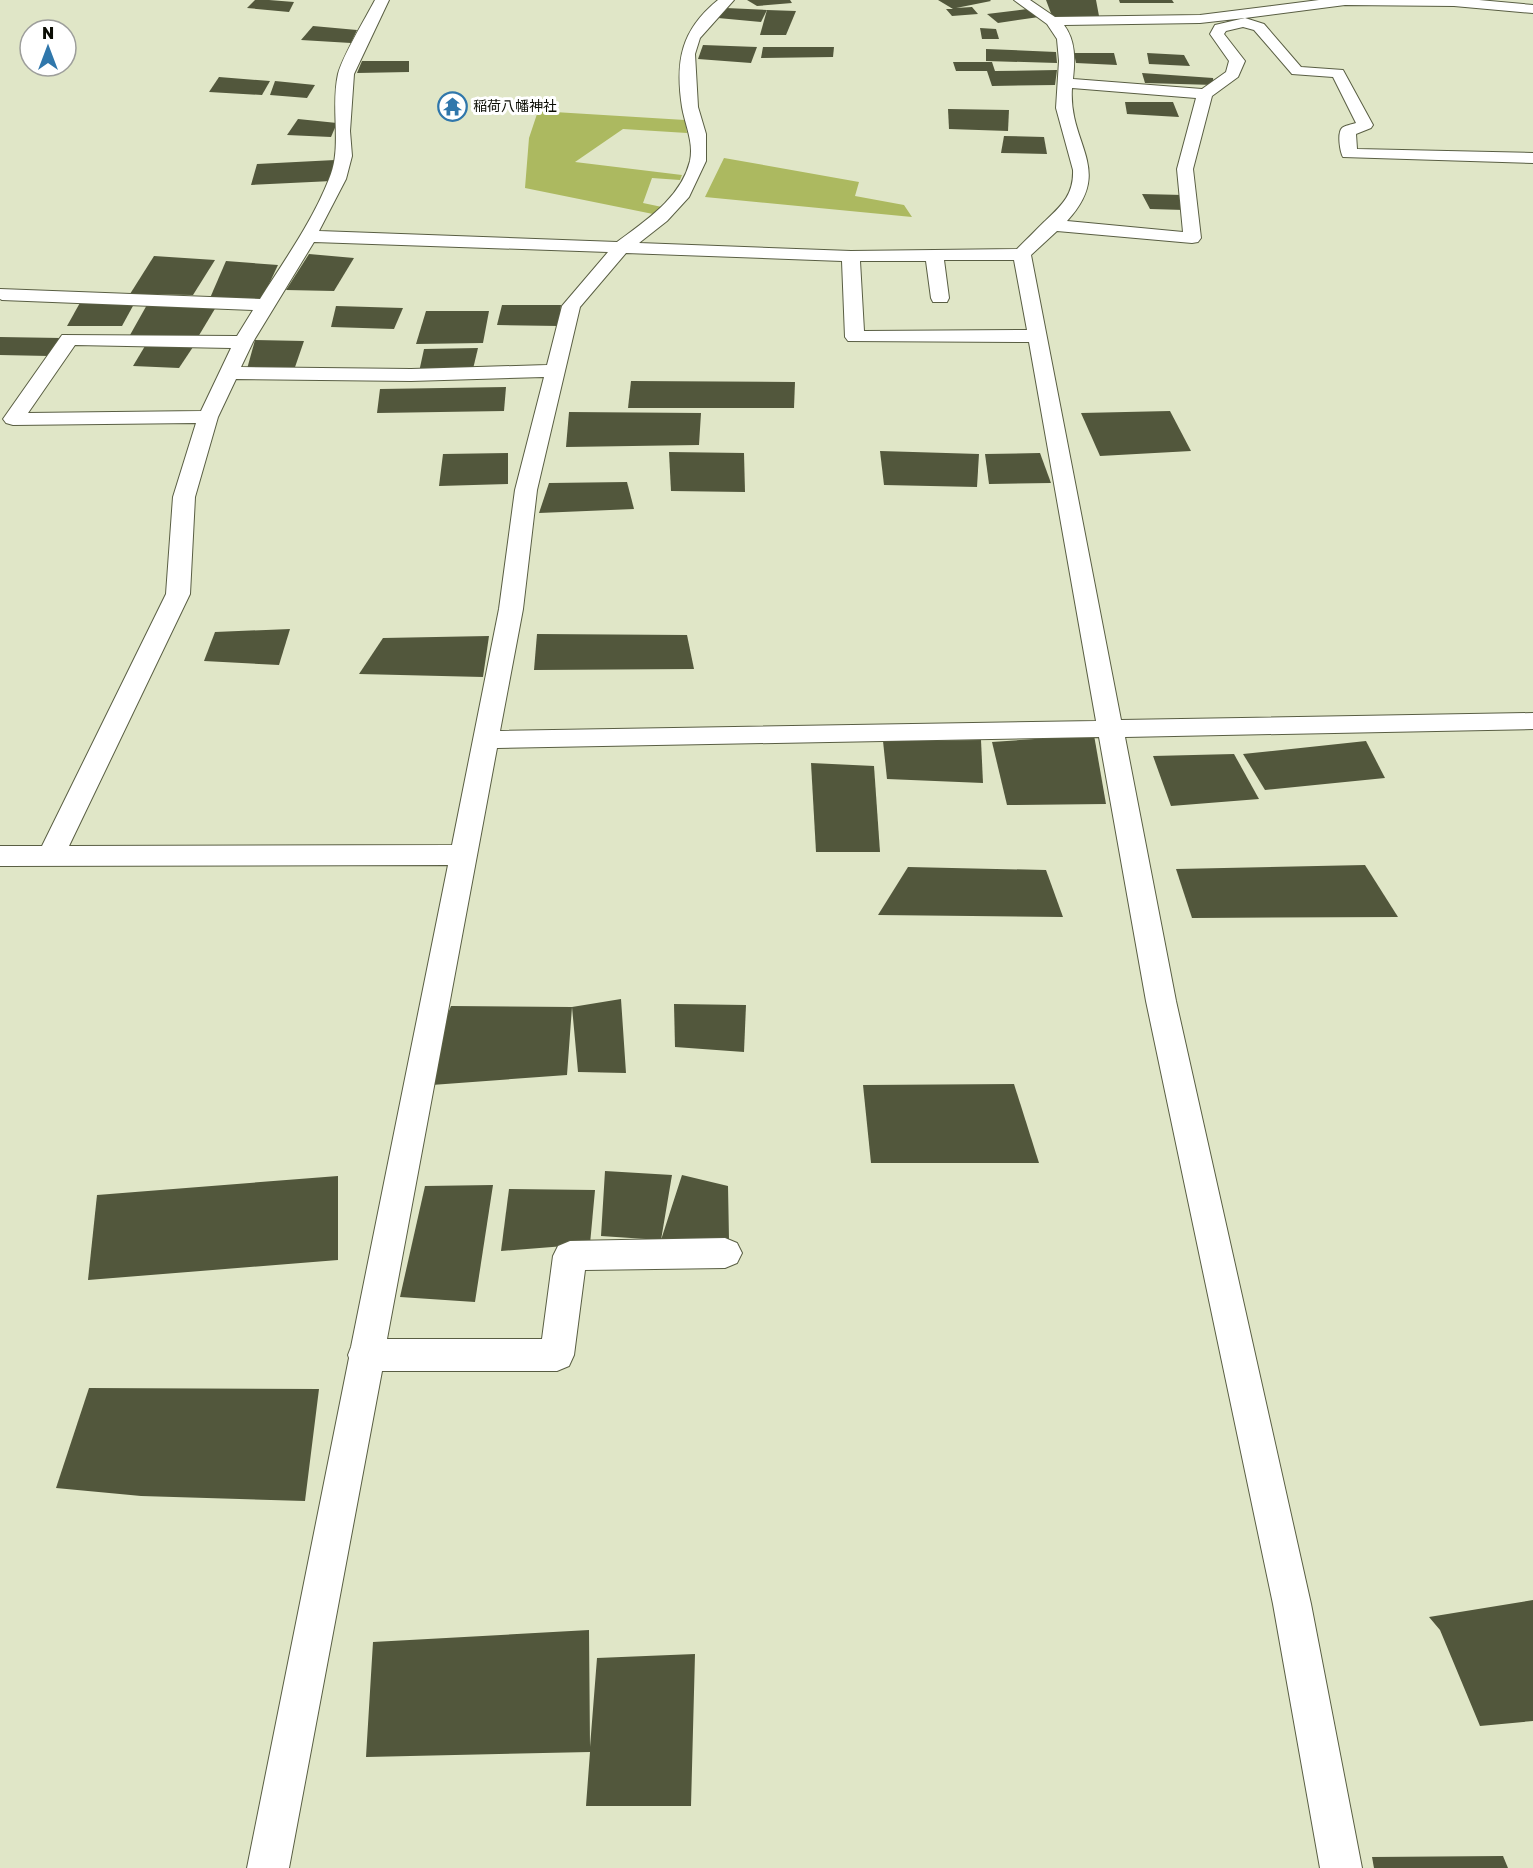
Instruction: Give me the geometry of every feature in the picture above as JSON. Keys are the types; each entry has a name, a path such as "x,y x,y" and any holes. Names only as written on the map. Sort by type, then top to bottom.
{"street":[{"path":"51,855 178,594 184,497 208,417 243,342 308,237 338,179 344,156 342,131 346,74 382,0"},
{"path":"268,1868 365,1355 511,609 526,490 571,306 621,248 662,217 683,193 698,161 698,134 690,107 688,54 693,37 716,9 727,0"},
{"path":"308,237 851,256 1022,254 1064,213 1080,192 1082,179 1078,155 1066,128 1064,83 1067,46 1061,28 1021,0"},
{"path":"1052,21 1200,19 1326,1 1409,0 1533,9"},
{"path":"1064,83 1204,94 1233,74 1238,61 1217,34 1220,28 1240,13"},
{"path":"1240,13 1259,27 1297,71 1338,73 1365,125 1348,131 1349,154 1533,158"},
{"path":"1051,225 1192,238 1185,169 1204,94"},
{"path":"1022,254 1161,1001 1292,1604 1341,1868"},
{"path":"851,256 855,337 1038,336"},
{"path":"934,256 940,298"},
{"path":"2,294 265,305"},
{"path":"208,417 13,419 69,339 243,342"},
{"path":"229,373 411,375 556,371"},
{"path":"485,740 1533,721"},
{"path":"0,856 464,855"},
{"path":"365,1355 557,1355 570,1256 725,1252"}],"green space":[{"path":"538,111 685,120 687,133 623,129 575,162 682,175 680,180 652,178 643,203 662,207 653,214 525,188 529,138"},
{"path":"724,158 859,182 855,196 904,205 912,217 705,197"}],"building":[{"path":"255,0 294,2 289,12 247,8"},
{"path":"747,0 790,0 792,3 757,6"},
{"path":"938,0 991,1 956,8 972,7 978,14 952,16 946,9 953,9"},
{"path":"1046,0 1096,0 1099,16 1052,16"},
{"path":"1119,0 1172,0 1174,3 1120,3"},
{"path":"726,8 767,10 761,22 718,18"},
{"path":"1027,9 1039,17 998,23 987,14"},
{"path":"767,10 796,11 786,35 760,35"},
{"path":"313,26 357,30 351,43 301,40"},
{"path":"980,28 996,29 999,39 982,39"},
{"path":"703,45 757,47 751,63 698,59"},
{"path":"763,47 834,47 833,57 761,58"},
{"path":"986,49 1056,52 1057,63 986,61"},
{"path":"1074,53 1114,53 1117,65 1076,63"},
{"path":"1147,53 1184,55 1190,66 1149,64"},
{"path":"362,61 409,61 409,72 357,73"},
{"path":"953,62 992,62 995,71 1057,70 1055,85 992,86 987,71 956,71"},
{"path":"1142,73 1213,78 1214,85 1145,83"},
{"path":"219,77 270,81 262,95 209,92"},
{"path":"275,81 315,85 307,98 270,95"},
{"path":"1125,102 1173,102 1179,117 1127,114"},
{"path":"948,109 1009,110 1008,131 949,129"},
{"path":"298,119 337,123 331,137 287,135"},
{"path":"1004,136 1044,137 1047,154 1001,153"},
{"path":"335,160 332,181 251,185 257,164"},
{"path":"1142,194 1183,195 1184,210 1150,209"},
{"path":"309,254 354,258 334,291 286,290"},
{"path":"154,256 215,260 193,295 130,294"},
{"path":"226,261 278,265 262,299 210,298"},
{"path":"81,301 134,304 122,326 67,326"},
{"path":"148,303 216,307 198,337 130,335"},
{"path":"502,305 561,305 559,326 497,325"},
{"path":"336,306 403,308 394,329 331,327"},
{"path":"426,311 489,311 483,343 416,344"},
{"path":"0,337 61,338 49,356 0,355"},
{"path":"255,340 304,341 294,370 247,369"},
{"path":"145,346 193,347 179,368 133,366"},
{"path":"478,348 473,369 419,372 424,349"},
{"path":"631,381 795,382 794,408 628,408"},
{"path":"506,387 504,411 377,413 380,389"},
{"path":"1170,411 1191,451 1100,456 1081,413"},
{"path":"569,412 701,413 699,445 566,447"},
{"path":"880,451 979,454 977,487 884,485"},
{"path":"669,452 744,453 745,492 671,491"},
{"path":"508,453 508,484 439,486 443,454"},
{"path":"1040,453 1051,483 989,484 985,454"},
{"path":"627,482 634,509 539,513 549,483"},
{"path":"290,629 279,665 204,661 215,632"},
{"path":"537,634 687,635 694,669 534,670"},
{"path":"489,636 483,677 359,674 383,638"},
{"path":"1094,735 1106,804 1007,805 992,742"},
{"path":"981,740 983,783 887,779 883,741"},
{"path":"1366,741 1385,778 1265,790 1243,754"},
{"path":"1234,754 1259,799 1171,806 1153,756"},
{"path":"811,763 874,766 880,852 816,852"},
{"path":"1365,865 1398,917 1192,918 1176,869"},
{"path":"908,867 1046,870 1063,917 878,915"},
{"path":"621,999 626,1073 578,1072 572,1007"},
{"path":"674,1004 746,1005 744,1052 675,1047"},
{"path":"451,1006 572,1007 567,1075 418,1086"},
{"path":"1014,1084 1039,1163 871,1163 863,1085"},
{"path":"605,1171 672,1175 661,1240 601,1236"},
{"path":"682,1175 728,1186 729,1239 661,1240"},
{"path":"338,1176 338,1260 88,1280 97,1195"},
{"path":"493,1185 475,1302 400,1297 425,1186"},
{"path":"509,1189 595,1190 590,1244 501,1251"},
{"path":"89,1388 319,1389 305,1501 141,1496 56,1488"},
{"path":"1533,1600 1533,1721 1480,1726 1440,1630 1429,1617"},
{"path":"589,1630 590,1747 597,1658 695,1654 691,1806 586,1806 590,1752 366,1757 373,1642"},
{"path":"1503,1856 1508,1868 1374,1868 1372,1857"}],"place":[{"name":"稲荷八幡神社","path":"452,106"}]}
